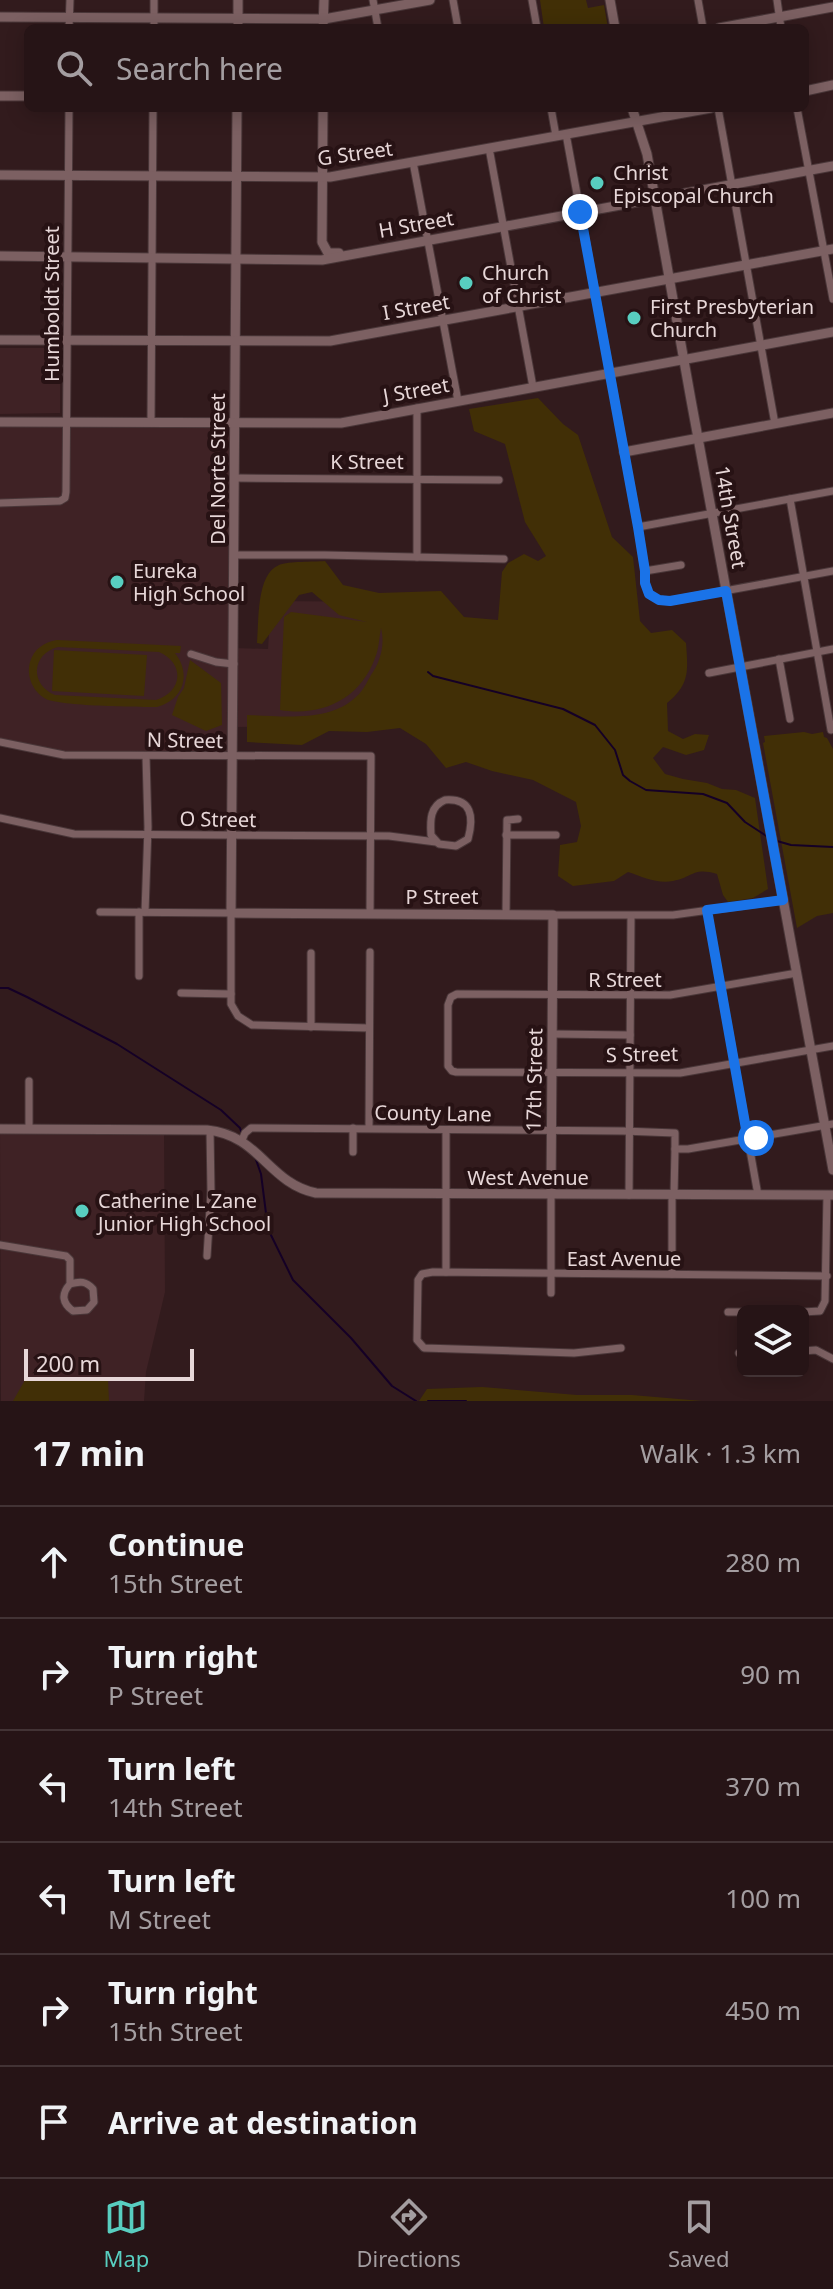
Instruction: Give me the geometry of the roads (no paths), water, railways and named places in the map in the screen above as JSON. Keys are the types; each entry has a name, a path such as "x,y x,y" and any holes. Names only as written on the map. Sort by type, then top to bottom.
{"street":[{"path":"69,23 70,0"},
{"path":"154,0 154,23"},
{"path":"238,0 238,23"},
{"path":"324,0 324,24"},
{"path":"0,17 69,23 324,24 374,5 430,0"},
{"path":"453,0 457,24"},
{"path":"532,0 536,24"},
{"path":"610,0 614,24"},
{"path":"698,0 702,24"},
{"path":"777,0 780,24"},
{"path":"741,24 833,7"},
{"path":"809,90 833,85"},
{"path":"0,96 24,96"},
{"name":"Humboldt Street","path":"0,503 63,500 66,492 69,112"},
{"path":"151,421 153,112"},
{"name":"Del Norte Street","path":"237,112 232,1009 241,1020 252,1025 311,1027"},
{"path":"323,112 322,242 325,250 334,254 366,251"},
{"path":"552,112 580,212 649,594 659,600 670,601 833,571"},
{"name":"14th Street","path":"633,112 647,154 671,278 783,900 811,1049 829,1125 833,1170"},
{"name":"G Street","path":"0,175 323,178 689,112"},
{"path":"719,112 775,424"},
{"path":"798,112 828,250 833,299"},
{"path":"489,148 533,387"},
{"path":"413,162 458,401"},
{"name":"H Street","path":"0,256 322,260 833,166"},
{"path":"286,258 315,255 322,242"},
{"name":"I Street","path":"0,340 330,341 828,250"},
{"name":"J Street","path":"0,422 330,424 833,332"},
{"path":"417,408 417,557"},
{"path":"624,452 833,413"},
{"name":"K Street","path":"235,478 499,480"},
{"path":"638,527 833,491"},
{"path":"790,499 831,730"},
{"path":"235,555 504,559"},
{"path":"645,571 681,565"},
{"path":"709,673 833,649"},
{"path":"191,654 234,664"},
{"path":"779,659 790,719"},
{"name":"N Street","path":"0,742 64,755 371,756 371,836"},
{"path":"139,976 147,834 146,756"},
{"path":"449,799 466,804 470,820 468,839 451,846 436,842 431,831 435,806 449,799"},
{"name":"O Street","path":"0,818 69,833 371,836 408,837 436,842"},
{"path":"506,914 507,820 518,819"},
{"path":"506,835 556,835"},
{"path":"370,914 371,836"},
{"name":"P Street","path":"100,912 631,916 673,915 783,900"},
{"path":"707,910 758,1195"},
{"name":"17th Street","path":"551,1293 553,915"},
{"path":"629,1195 631,916"},
{"path":"369,1128 370,952"},
{"path":"311,953 311,1027 369,1028"},
{"name":"R Street","path":"450,1070 447,1062 448,1005 451,997 460,994 677,994 797,973"},
{"path":"181,993 231,994"},
{"path":"553,1034 630,1035"},
{"name":"S Street","path":"450,1070 680,1073 833,1046"},
{"path":"29,1081 29,1129"},
{"path":"672,1274 675,1149 698,1148 829,1125"},
{"name":"County Lane","path":"242,1140 251,1128 630,1131 675,1133 675,1149"},
{"path":"353,1128 353,1152"},
{"path":"0,1129 210,1130 242,1140"},
{"path":"207,1256 211,1192 210,1130"},
{"path":"446,1130 446,1272"},
{"name":"West Avenue","path":"242,1140 285,1180 308,1192 830,1195"},
{"path":"809,1312 820,1311 825,1301 830,1195"},
{"path":"0,1245 66,1256 70,1260 70,1284 63,1296 65,1303 73,1311 87,1310 94,1302 93,1289 86,1282 70,1284"},
{"name":"East Avenue","path":"621,1348 574,1353 431,1350 421,1347 417,1340 417,1285 422,1274 446,1272 827,1276"},
{"path":"728,1312 737,1312"},
{"path":"809,1351 816,1350 833,1359"}],"waterway":[{"path":"428,672 433,676 563,709 595,725 615,750 623,775 630,781 646,790 703,794 727,803 745,822 768,837"},
{"path":"777,841 791,845 833,847"},
{"path":"0,988 8,988 27,997 117,1044 221,1110 240,1128 242,1134"},
{"path":"255,1157 261,1174 268,1229 293,1280 351,1338 392,1386 416,1401"},
{"path":"428,1401 466,1401"}],"place":[{"name":"Christ Episcopal Church","path":"597,183"},
{"name":"Church of Christ","path":"466,283"},
{"name":"First Presbyterian Church","path":"634,318"},
{"name":"Eureka High School","path":"117,582"},
{"name":"Catherine L Zane Junior High School","path":"82,1211"}]}
